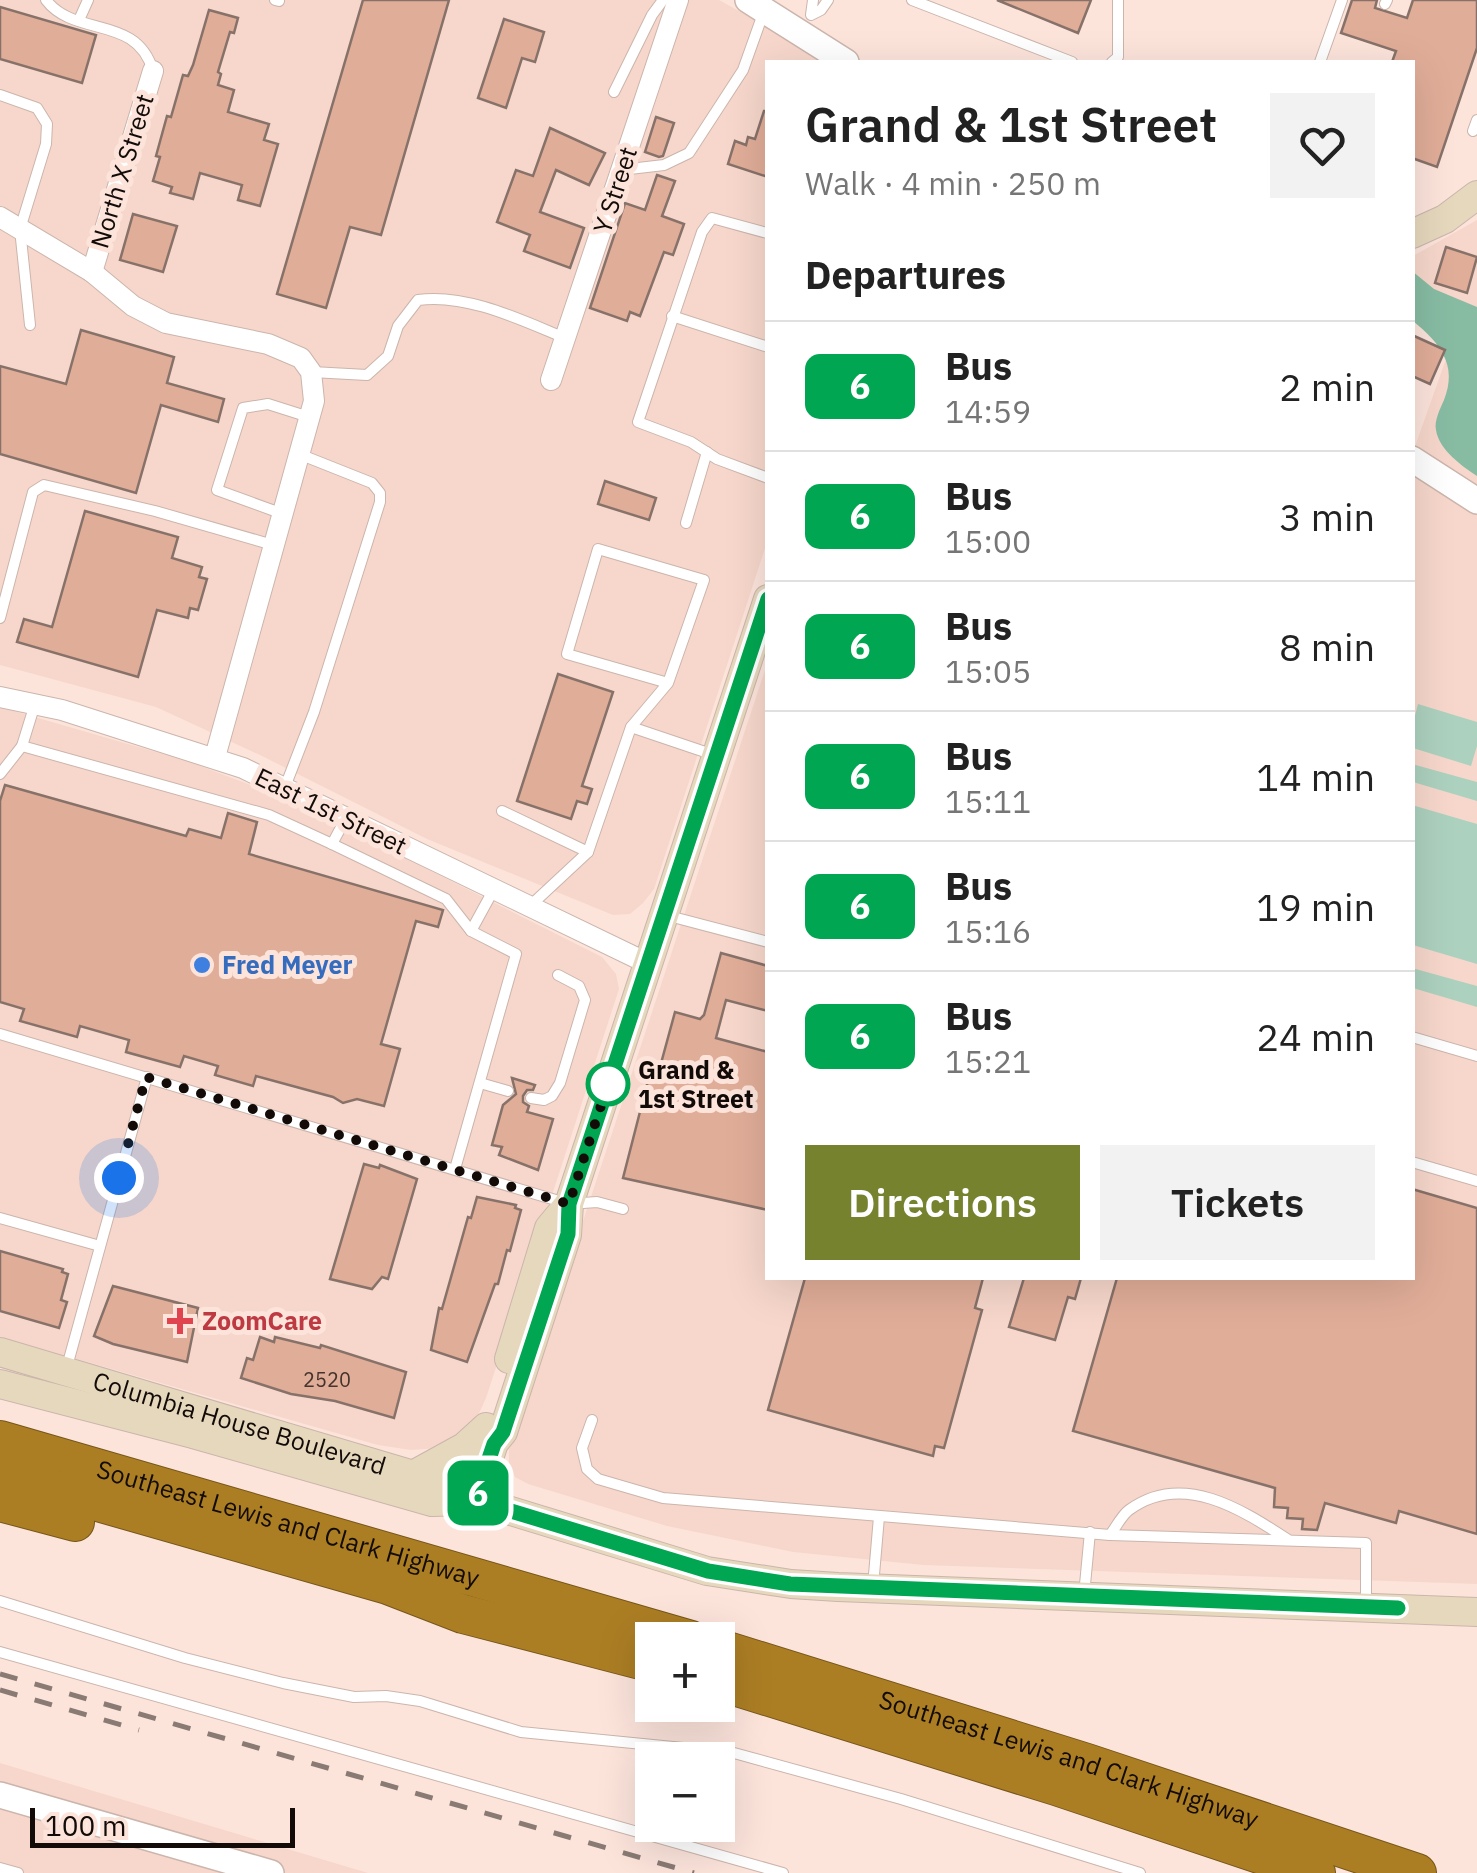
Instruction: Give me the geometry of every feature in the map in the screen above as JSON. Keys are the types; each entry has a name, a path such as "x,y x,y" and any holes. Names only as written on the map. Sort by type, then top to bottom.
{"highway":[{"name":"Southeast Lewis and Clark Highway","path":"0,1440 635,1624"},
{"name":"Southeast Lewis and Clark Highway","path":"0,1474 388,1585 463,1614 635,1660"},
{"path":"0,1502 382,1604 463,1614"},
{"name":"Southeast Lewis and Clark Highway","path":"735,1653 1088,1763 1417,1873"},
{"name":"Southeast Lewis and Clark Highway","path":"735,1686 1056,1786 1316,1873"}],"main road":[{"path":"1415,233 1445,219 1477,195"},
{"path":"475,1500 549,1228 569,1204 716,756 758,659 765,616"},
{"name":"Columbia House Boulevard","path":"0,1352 413,1475 475,1500 708,1571 790,1584 1477,1612"},
{"name":"Columbia House Boulevard","path":"0,1384 432,1502 475,1500"},
{"path":"413,1475 490,1435"}],"street":[{"name":"Y Street","path":"551,380 678,0"},
{"path":"755,3 805,24 844,60"},
{"name":"North X Street","path":"92,272 153,71"},
{"path":"0,217 92,272 133,306 166,323 268,344 301,358 311,372 312,409 215,757"},
{"path":"1415,461 1477,502"},
{"name":"East 1st Street","path":"0,696 62,710 215,757 647,962"},
{"path":"0,1370 47,1381 66,1371"},
{"path":"0,1795 271,1873"}],"lane":[{"path":"46,0 63,16 126,35 142,47 153,71"},
{"path":"80,20 88,0"},
{"path":"614,92 662,0"},
{"path":"805,24 813,0"},
{"path":"805,24 828,0"},
{"path":"912,0 1067,60"},
{"path":"1114,60 1118,57 1118,0"},
{"path":"1321,60 1342,0"},
{"path":"621,170 664,166 688,154 743,70 755,3"},
{"path":"0,95 36,108 47,124 46,144 20,229 30,324"},
{"path":"765,233 712,218 702,232 638,422 765,477"},
{"path":"311,372 368,375 388,356 398,326 418,300 437,297 472,304 565,338"},
{"path":"672,316 765,346"},
{"path":"283,514 216,490 242,408 268,404 312,409"},
{"path":"686,523 707,452"},
{"path":"285,787 314,712 380,502 380,493 372,483 299,454"},
{"path":"0,618 33,492 44,485 274,545"},
{"path":"530,906 588,852 631,727 668,683 704,580 598,549 567,654 668,683"},
{"path":"0,774 22,746 35,704"},
{"path":"631,727 716,756"},
{"path":"22,746 270,816 446,899 471,932 516,954 455,1170"},
{"path":"502,811 588,852"},
{"path":"332,844 346,818"},
{"path":"471,932 494,888"},
{"path":"663,914 765,941"},
{"path":"531,1098 544,1100 556,1091 584,1006 580,986 558,976"},
{"path":"0,1034 569,1204 597,1202 622,1209"},
{"path":"1415,1038 1477,1056"},
{"path":"66,1371 146,1077"},
{"path":"480,1083 508,1092"},
{"path":"1415,1163 1477,1182"},
{"path":"0,1218 100,1246"},
{"path":"592,1420 582,1456 586,1470 598,1478 663,1498 1110,1534 1366,1543 1366,1607"},
{"path":"1110,1534 1128,1510 1162,1494 1202,1494 1242,1510 1290,1541"},
{"path":"873,1588 879,1517"},
{"path":"1084,1596 1090,1532"},
{"path":"0,1602 185,1658 354,1697 420,1701 521,1732 734,1753 901,1799 1140,1873"},
{"path":"0,1652 784,1873"},
{"path":"0,1868 18,1873"}],"shaded area":[{"path":"0,0 719,0 819,60 765,60 765,548 654,889 630,914 613,915 427,839 156,707 0,665"},
{"path":"1477,220 1477,1584 923,1565 793,1552 667,1526 515,1477 509,1464 509,1445 765,670 765,1280 1415,1280 1415,447 1452,342 1415,282 1415,255"},
{"path":"0,707 187,761 288,799 602,957 616,974 619,989 486,1398 475,1422 440,1448 411,1450 378,1445 0,1337"},
{"path":"0,1763 368,1873 0,1873"}],"green space":[{"path":"1415,273 1434,289 1477,307 1477,476 1452,457 1438,437 1436,423 1449,376 1444,356 1415,323"},
{"path":"1418,704 1477,722 1477,746 1471,766 1415,749"},
{"path":"1415,765 1477,782 1477,801 1415,783"},
{"path":"1415,806 1477,824 1477,964 1415,946"},
{"path":"1415,969 1477,986 1477,1007 1415,989"}],"building":[{"path":"363,0 449,0 381,235 350,227 326,308 277,294"},
{"path":"997,0 1091,0 1078,33"},
{"path":"1352,0 1377,0 1375,8 1407,18 1413,0 1477,0 1477,48 1437,167 1415,159 1415,60 1393,60 1396,51 1341,33"},
{"path":"0,7 96,35 82,83 0,59"},
{"path":"209,10 238,18 218,72 218,85 234,90 228,112 269,124 264,140 278,144 260,206 238,200 242,185 200,173 193,199 170,193 172,187 153,181 167,116 171,117 183,75 188,76 193,65"},
{"path":"504,19 544,32 535,62 522,58 506,108 478,98"},
{"path":"765,111 765,176 728,164 735,141 746,145 748,137 755,139"},
{"path":"656,117 674,123 663,156 659,157 645,152"},
{"path":"550,128 605,153 589,185 556,170 540,212 584,228 570,268 524,251 530,235 497,222 516,170 533,176"},
{"path":"657,175 675,181 662,216 684,224 673,255 664,252 640,316 630,312 627,321 590,308 625,203 645,210"},
{"path":"133,214 177,226 163,272 120,260"},
{"path":"1446,247 1477,257 1467,293 1435,283"},
{"path":"81,330 174,357 167,383 224,399 218,422 161,405 136,493 0,454 0,366 66,384"},
{"path":"1415,336 1445,350 1430,384 1415,377"},
{"path":"605,481 656,498 649,520 598,504"},
{"path":"85,511 178,537 172,558 202,567 199,577 207,579 198,610 190,608 188,618 157,610 138,677 17,642 24,619 52,627"},
{"path":"558,674 613,692 582,786 592,789 587,804 577,801 571,819 517,801"},
{"name":"Fred Meyer","path":"5,785 186,836 189,829 221,838 228,813 257,822 249,854 443,910 438,927 416,921 381,1044 400,1049 384,1106 357,1099 343,1103 256,1076 253,1086 215,1075 218,1066 184,1056 180,1067 126,1052 129,1040 80,1026 77,1037 20,1021 24,1009 0,1002 0,801"},
{"path":"721,953 765,965 765,1010 726,1000 716,1038 765,1051 765,1209 623,1178 652,1065 660,1067 675,1012 700,1019"},
{"path":"512,1078 535,1085 523,1096 523,1102 529,1106 527,1112 553,1119 538,1170 499,1155 502,1147 492,1145 503,1105 516,1094"},
{"path":"364,1164 379,1168 380,1165 417,1179 388,1279 382,1277 372,1289 330,1279"},
{"path":"1415,1190 1477,1208 1477,1534 1399,1511 1396,1523 1325,1503 1317,1530 1302,1529 1303,1519 1287,1518 1288,1508 1274,1507 1275,1488 1073,1431 1116,1280 1415,1280"},
{"path":"477,1197 516,1205 521,1210 510,1251 507,1250 467,1362 431,1350 439,1308 442,1309"},
{"path":"0,1251 63,1269 68,1274 61,1300 67,1302 59,1328 0,1311"},
{"path":"804,1280 982,1280 975,1308 982,1310 944,1448 935,1446 933,1456 768,1410"},
{"path":"1023,1280 1080,1280 1075,1299 1068,1297 1055,1340 1009,1327"},
{"path":"113,1286 198,1308 187,1362 94,1336"},
{"path":"260,1337 274,1342 275,1337 320,1348 321,1345 406,1372 394,1418 241,1378 247,1358 253,1360"}],"railway":[{"path":"0,1674 694,1873"},
{"path":"0,1690 139,1730"}],"bus line":[{"name":"6","path":"765,608 569,1204 568,1234 503,1432 494,1444 475,1500 708,1571 790,1584 1398,1608"}],"place":[{"name":"Fred Meyer","path":"202,965"},
{"name":"Grand & 1st Street","path":"608,1084"},
{"name":"ZoomCare","path":"180,1321"}],"route":[{"path":"119,1178 146,1077 569,1204 608,1084"}]}
